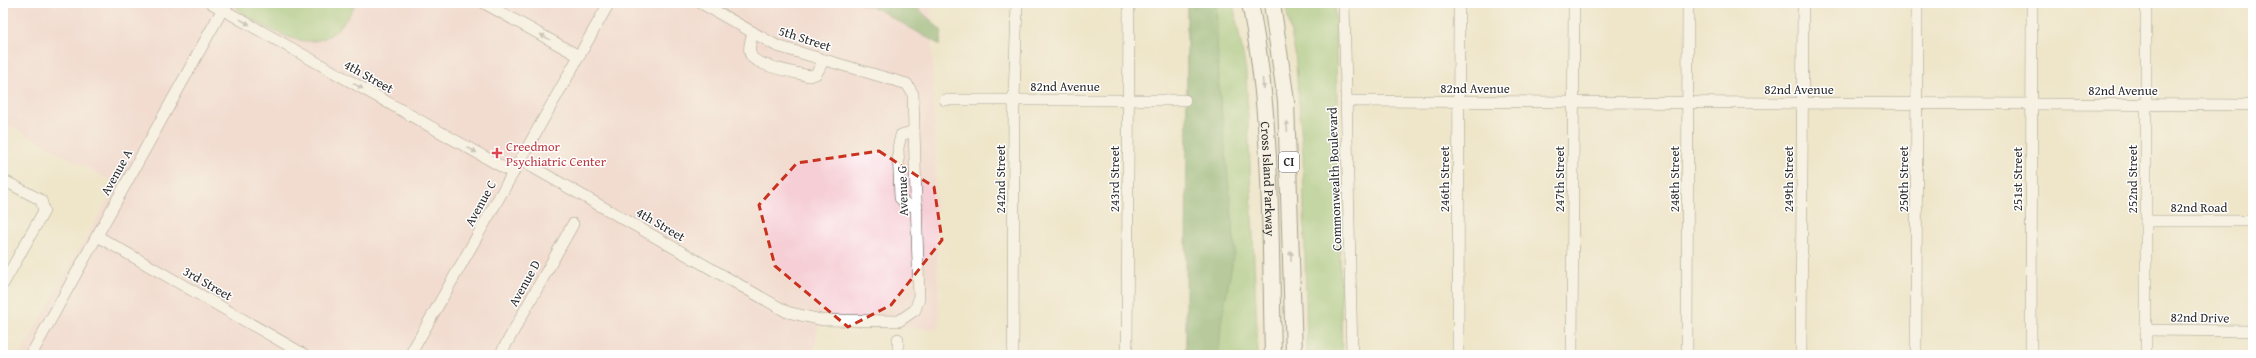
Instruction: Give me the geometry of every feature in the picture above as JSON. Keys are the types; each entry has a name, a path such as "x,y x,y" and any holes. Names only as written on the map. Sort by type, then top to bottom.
{"highway":[{"path":"1242,3 1258,45"},
{"name":"Cross Island Parkway","path":"1250,3 1258,45 1266,129 1273,355"},
{"name":"Cross Island Parkway","path":"1272,3 1277,29 1287,114 1294,355"},
{"path":"1277,3 1277,29"},
{"path":"1263,355 1271,286"},
{"path":"1292,295 1302,355"}],"street":[{"name":"4th Street","path":"211,3 224,6 513,173"},
{"path":"484,3 579,56"},
{"name":"Avenue C","path":"410,355 609,3"},
{"name":"5th Street","path":"701,3 777,46 907,84"},
{"name":"242nd Street","path":"1013,355 1016,3"},
{"name":"243rd Street","path":"1127,355 1129,3"},
{"name":"Commonwealth Boulevard","path":"1344,3 1352,355"},
{"name":"246th Street","path":"1458,355 1459,3"},
{"name":"247th Street","path":"1572,355 1574,3"},
{"name":"248th Street","path":"1687,355 1688,3"},
{"name":"249th Street","path":"1801,355 1803,3"},
{"name":"250th Street","path":"1916,355 1917,3"},
{"name":"251st Street","path":"2030,355 2032,3"},
{"name":"252nd Street","path":"2146,3 2146,355"},
{"name":"Avenue A","path":"31,355 224,6"},
{"path":"753,32 750,52 752,58 762,64 809,76 816,74 824,60"},
{"name":"Avenue G","path":"907,84 913,94 919,300"},
{"name":"82nd Avenue","path":"945,100 1185,100"},
{"name":"82nd Avenue","path":"1346,101 2253,105"},
{"path":"914,131 901,135 898,148 900,198 907,205 917,206"},
{"name":"4th Street","path":"520,160 788,312 822,320 899,321 915,310 919,300"},
{"path":"3,180 41,200 44,211 3,284"},
{"name":"82nd Road","path":"2146,221 2253,221"},
{"name":"Avenue D","path":"500,355 573,224"},
{"name":"3rd Street","path":"97,236 305,355"},
{"name":"82nd Drive","path":"2146,330 2253,332"},
{"path":"898,339 898,355"}],"highlighted area":[{"path":"879,151 934,187 942,240 891,305 848,327 775,266 759,205 797,163"}],"shaded area":[{"name":"Creedmor Psychiatric Center","path":"3,3 931,3 939,329 819,325 813,355 20,355 117,184 3,122"}],"green space":[{"path":"234,3 356,3 347,19 337,30 327,37 316,41 304,41 277,33 254,21 242,13"},
{"path":"859,3 920,3 918,8 942,31 940,45 877,9"},
{"path":"1187,3 1233,3 1246,70 1258,355 1186,355"},
{"path":"1187,3 1216,3 1219,86 1235,249 1221,323 1219,355 1186,355"},
{"path":"1285,3 1335,3 1342,355 1307,355 1303,155 1295,53"}],"place":[{"name":"Creedmor Psychiatric Center","path":"497,153"}]}
